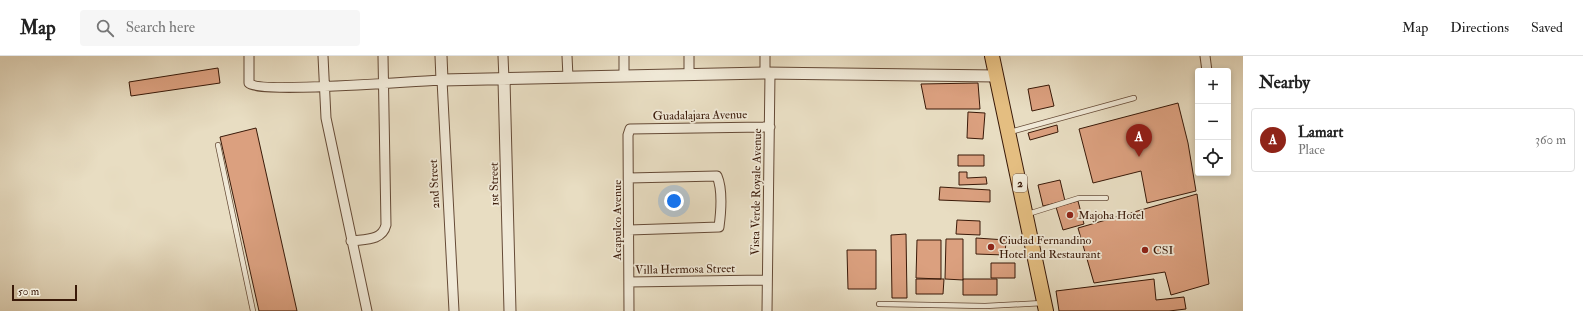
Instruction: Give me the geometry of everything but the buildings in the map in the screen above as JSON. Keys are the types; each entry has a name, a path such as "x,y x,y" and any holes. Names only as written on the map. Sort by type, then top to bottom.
{"main road":[{"name":"2","path":"992,56 1045,307"}],"street":[{"path":"249,56 249,80 251,85 267,87 324,86 442,80 504,80 689,74 768,73 996,76"},
{"path":"323,56 326,118 333,158 367,311"},
{"path":"351,241 375,238 380,235 386,225 383,56"},
{"name":"2nd Street","path":"441,56 454,311"},
{"name":"1st Street","path":"504,56 510,311"},
{"path":"568,56 568,77"},
{"path":"624,56 624,75"},
{"path":"689,56 689,74"},
{"name":"Vista Verde Royale Avenue","path":"765,56 768,73 770,127 767,311"},
{"path":"1205,56 1207,68"},
{"name":"Guadalajara Avenue","path":"630,128 770,127"},
{"name":"Acapulco Avenue","path":"629,311 628,135 630,128"},
{"path":"628,178 717,176 720,182 719,227 629,230"},
{"name":"Villa Hermosa Street","path":"628,282 767,280"}],"lane":[{"path":"1008,132 1134,98"},
{"path":"218,145 253,311"},
{"path":"1026,214 1079,198 1106,198"},
{"path":"879,304 1045,307"}],"place":[{"name":"Lamart","path":"1139,157"},
{"name":"Majoha Hotel","path":"1070,215"},
{"name":"Ciudad Fernandino Hotel and Restaurant","path":"991,247"},
{"name":"CSI","path":"1145,250"}]}
